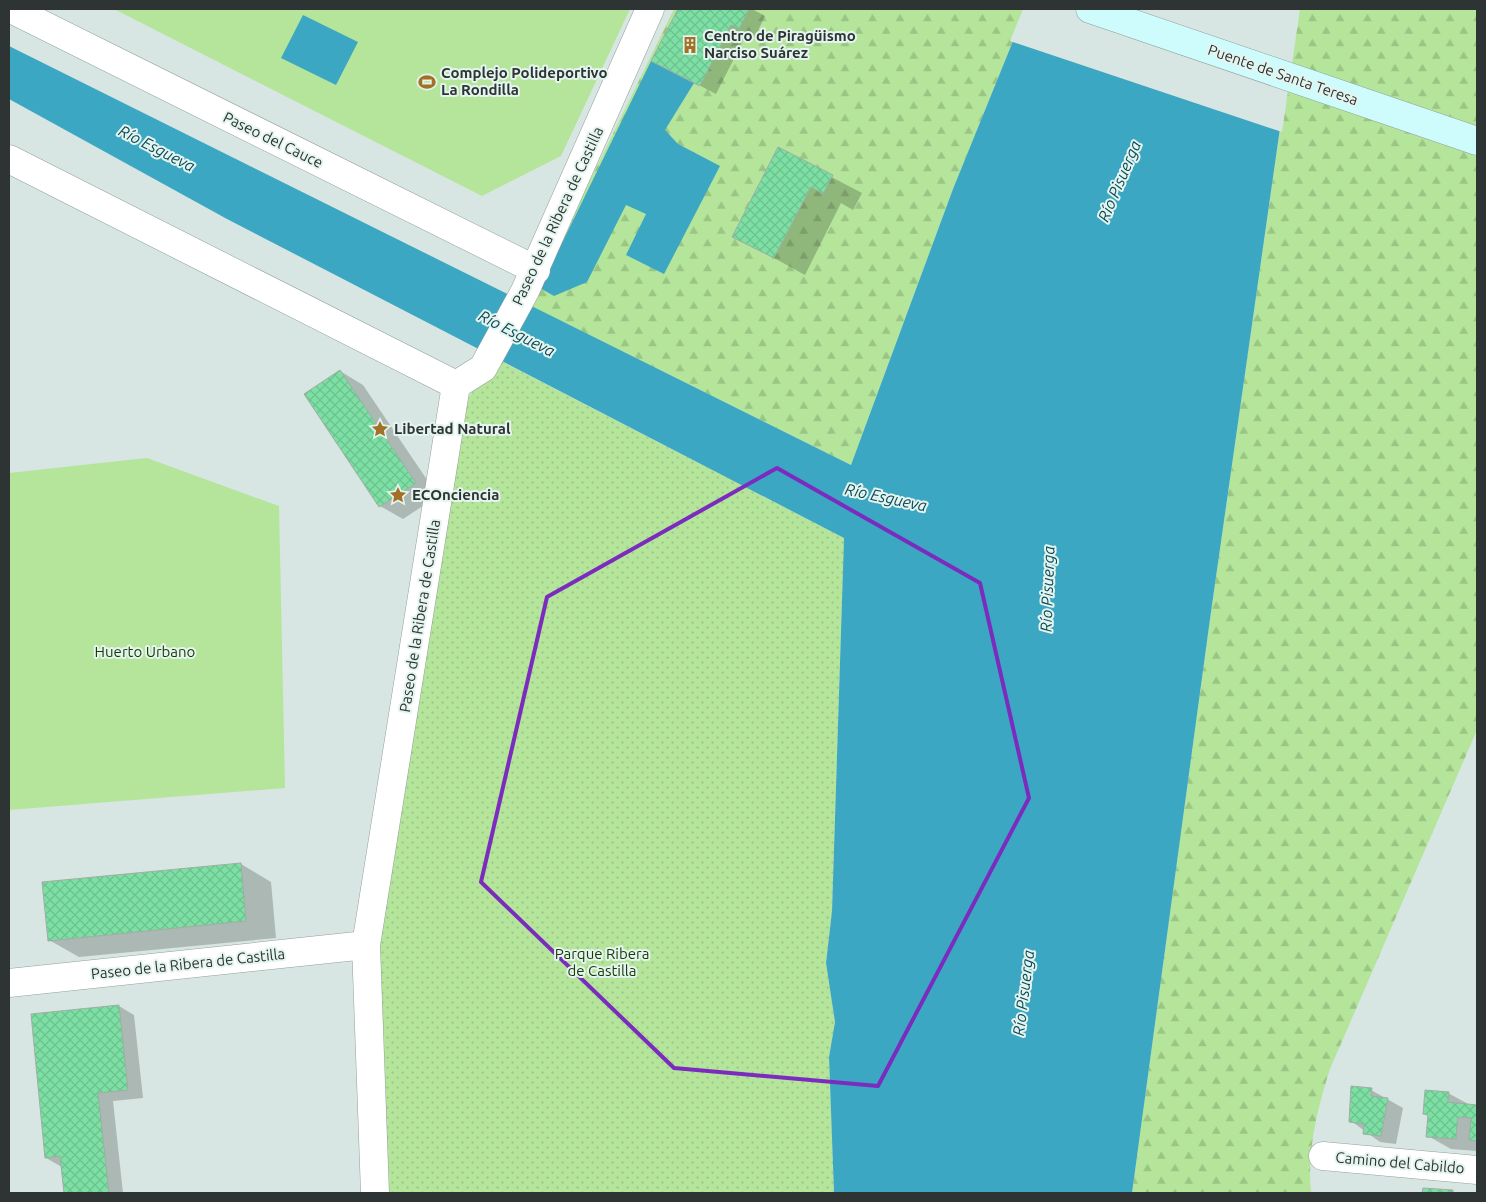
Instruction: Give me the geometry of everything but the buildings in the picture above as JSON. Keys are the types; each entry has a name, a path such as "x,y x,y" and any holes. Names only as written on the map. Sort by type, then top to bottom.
{"main road":[{"name":"Puente de Santa Teresa","path":"1090,9 1477,141"}],"street":[{"name":"Paseo del Cauce","path":"11,9 531,281"},
{"name":"Paseo de la Ribera de Castilla","path":"374,1193 366,944 456,385 483,368 531,281 650,9"},
{"path":"9,159 456,385"},
{"name":"Paseo de la Ribera de Castilla","path":"9,983 366,944"},
{"name":"Camino del Cabildo","path":"1323,1156 1477,1170"}],"highlighted area":[{"path":"777,468 980,583 1029,798 878,1086 674,1068 481,882 547,597"}],"green space":[{"name":"Complejo Polideportivo La Rondilla","path":"114,9 630,9 561,156 482,196"},
{"path":"674,9 1026,9 953,189 851,465 529,305"},
{"path":"1297,9 1477,9 1477,730 1330,1069 1314,1130 1310,1161 1311,1193 1132,1193 1210,619"},
{"name":"Parque Ribera de Castilla","path":"499,360 844,538 832,911 826,963 835,1022 829,1057 834,1193 384,1193 377,948 461,406"},
{"name":"Huerto Urbano","path":"147,458 279,506 285,788 9,810 9,473"}],"water":[{"path":"1026,9 1297,9 1210,619 1132,1193 834,1193 829,1057 835,1022 826,963 832,911 844,538 227,219 9,99 9,46 851,465 953,189"},
{"path":"303,15 358,42 336,85 281,58"},
{"path":"651,61 694,83 665,130 678,144 720,166 664,274 626,255 646,214 626,205 587,282 554,296 540,288"}],"pier":[{"path":"1023,9 1300,9 1282,132 1010,41"}],"place":[{"name":"Centro de Piragüismo Narciso Suárez","path":"690,45"},
{"name":"Complejo Polideportivo La Rondilla","path":"427,82"},
{"name":"Libertad Natural","path":"380,429"},
{"name":"ECOnciencia","path":"398,495"}],"water label":[{"name":"Río Esgueva","path":"157,148"},
{"name":"Río Pisuerga","path":"1119,181"},
{"name":"Río Esgueva","path":"517,333"},
{"name":"Río Esgueva","path":"886,497"},
{"name":"Río Pisuerga","path":"1047,589"},
{"name":"Río Pisuerga","path":"1023,993"}]}
